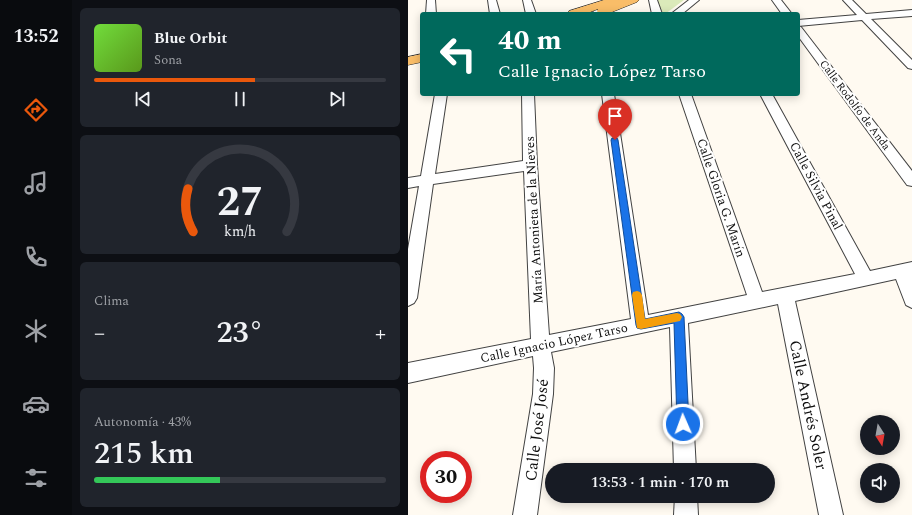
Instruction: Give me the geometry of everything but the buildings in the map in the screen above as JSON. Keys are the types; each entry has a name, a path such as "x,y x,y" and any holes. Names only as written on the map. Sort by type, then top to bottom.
{"main road":[{"path":"579,12 615,0"},
{"path":"601,12 633,0"},
{"path":"408,54 420,52"},
{"path":"408,61 420,58"}],"street":[{"path":"431,0 431,12"},
{"path":"492,0 495,12"},
{"path":"527,0 530,12"},
{"path":"653,0 656,12"},
{"path":"679,12 696,0"},
{"path":"776,0 785,12"},
{"path":"847,0 912,66"},
{"path":"800,23 912,13"},
{"name":"Calle Rodolfo de Anda","path":"800,32 912,181"},
{"path":"408,298 441,96"},
{"name":"María Antonieta de la Nieves","path":"528,96 530,165 540,345"},
{"path":"608,96 641,325"},
{"name":"Calle Gloria G. Marín","path":"686,96 757,301"},
{"name":"Calle Silvia Pinal","path":"767,96 866,279"},
{"path":"408,183 530,165"},
{"path":"906,271 912,300"},
{"name":"Calle Ignacio López Tarso","path":"408,373 906,271"},
{"name":"Calle Andrés Soler","path":"785,295 831,515"},
{"path":"679,317 684,463"},
{"name":"Calle José José","path":"525,515 543,394 544,368 540,345"},
{"path":"686,503 686,515"}],"green space":[{"path":"656,0 684,0 668,12 661,12"}],"slow traffic":[{"path":"637,295 641,325 677,317"}],"route":[{"path":"615,140 641,325 679,317 683,424"}]}
